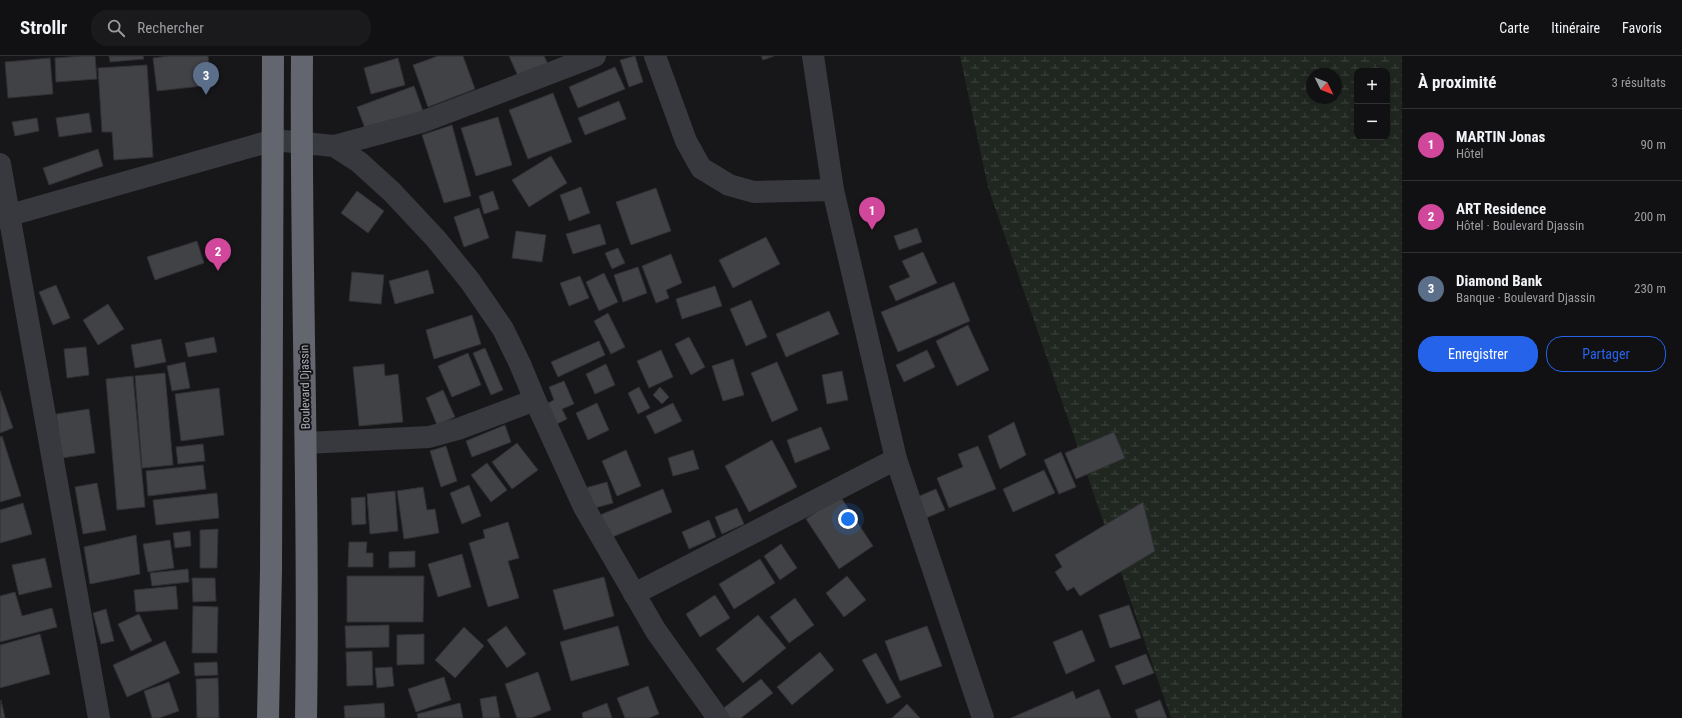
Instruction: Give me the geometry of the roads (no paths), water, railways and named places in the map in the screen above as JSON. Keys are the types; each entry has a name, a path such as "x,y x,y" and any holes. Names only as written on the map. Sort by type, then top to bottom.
{"highway":[{"path":"268,718 271,570 274,56"},
{"name":"Boulevard Djassin","path":"302,56 301,142 308,592 306,718"}],"street":[{"path":"4,217 274,140 334,146 422,122 595,56"},
{"path":"655,56 686,142 701,168 729,186 754,192 834,190"},
{"path":"813,56 834,190 896,459 983,718"},
{"path":"334,146 358,162 392,192 436,239 470,281 503,329 584,507 656,631 718,718"},
{"path":"0,164 4,217 98,718"},
{"path":"306,443 429,437 458,429 535,400"},
{"path":"634,594 896,459"}],"place":[{"name":"Diamond Bank","path":"206,95"},
{"name":"MARTIN Jonas","path":"872,230"},
{"name":"ART Residence","path":"218,271"}]}
